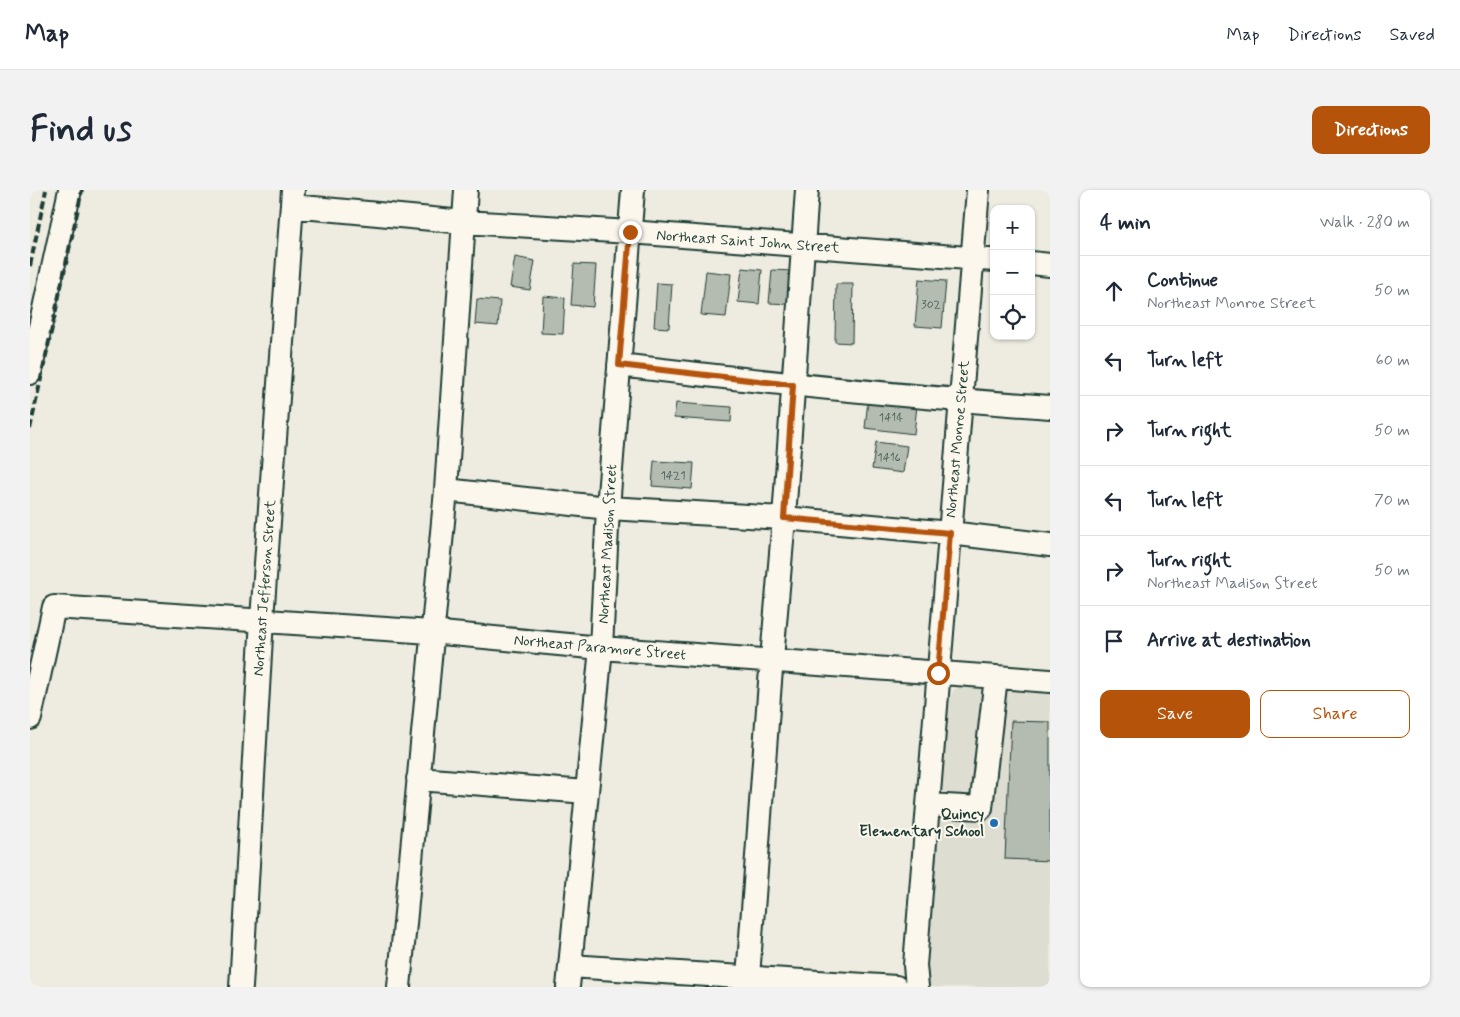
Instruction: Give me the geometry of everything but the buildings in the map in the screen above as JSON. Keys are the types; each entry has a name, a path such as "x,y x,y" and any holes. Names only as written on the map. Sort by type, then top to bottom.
{"street":[{"path":"30,373 70,190"},
{"path":"399,987 431,632 446,490 466,190"},
{"name":"Northeast Madison Street","path":"569,976 601,648 608,508 633,190"},
{"path":"748,978 784,518 807,190"},
{"name":"Northeast Monroe Street","path":"917,987 915,965 961,401 983,259 978,190"},
{"name":"Northeast Saint John Street","path":"293,198 464,222 630,232 983,259"},
{"name":"Northeast Jefferson Street","path":"241,987 262,619 293,198"},
{"path":"1035,263 1050,265"},
{"path":"619,365 793,385 961,401 1050,407"},
{"path":"446,490 608,508 784,518 950,533 1050,545"},
{"name":"Northeast Paramore Street","path":"30,718 54,606 149,614 262,619 601,648 1050,681"},
{"path":"928,805 981,808 996,677"},
{"path":"418,779 587,792"},
{"path":"569,976 748,978 896,987"}],"shaded area":[{"name":"Quincy Elementary School","path":"967,684 1050,690 1050,987 930,987 927,980 926,946 949,700 953,691"}],"railway":[{"path":"30,266 46,190"},
{"path":"30,429 82,190"}],"place":[{"name":"Quincy Elementary School","path":"994,823"}],"route":[{"path":"630,232 619,365 793,385 784,518 950,533 938,673"}]}
